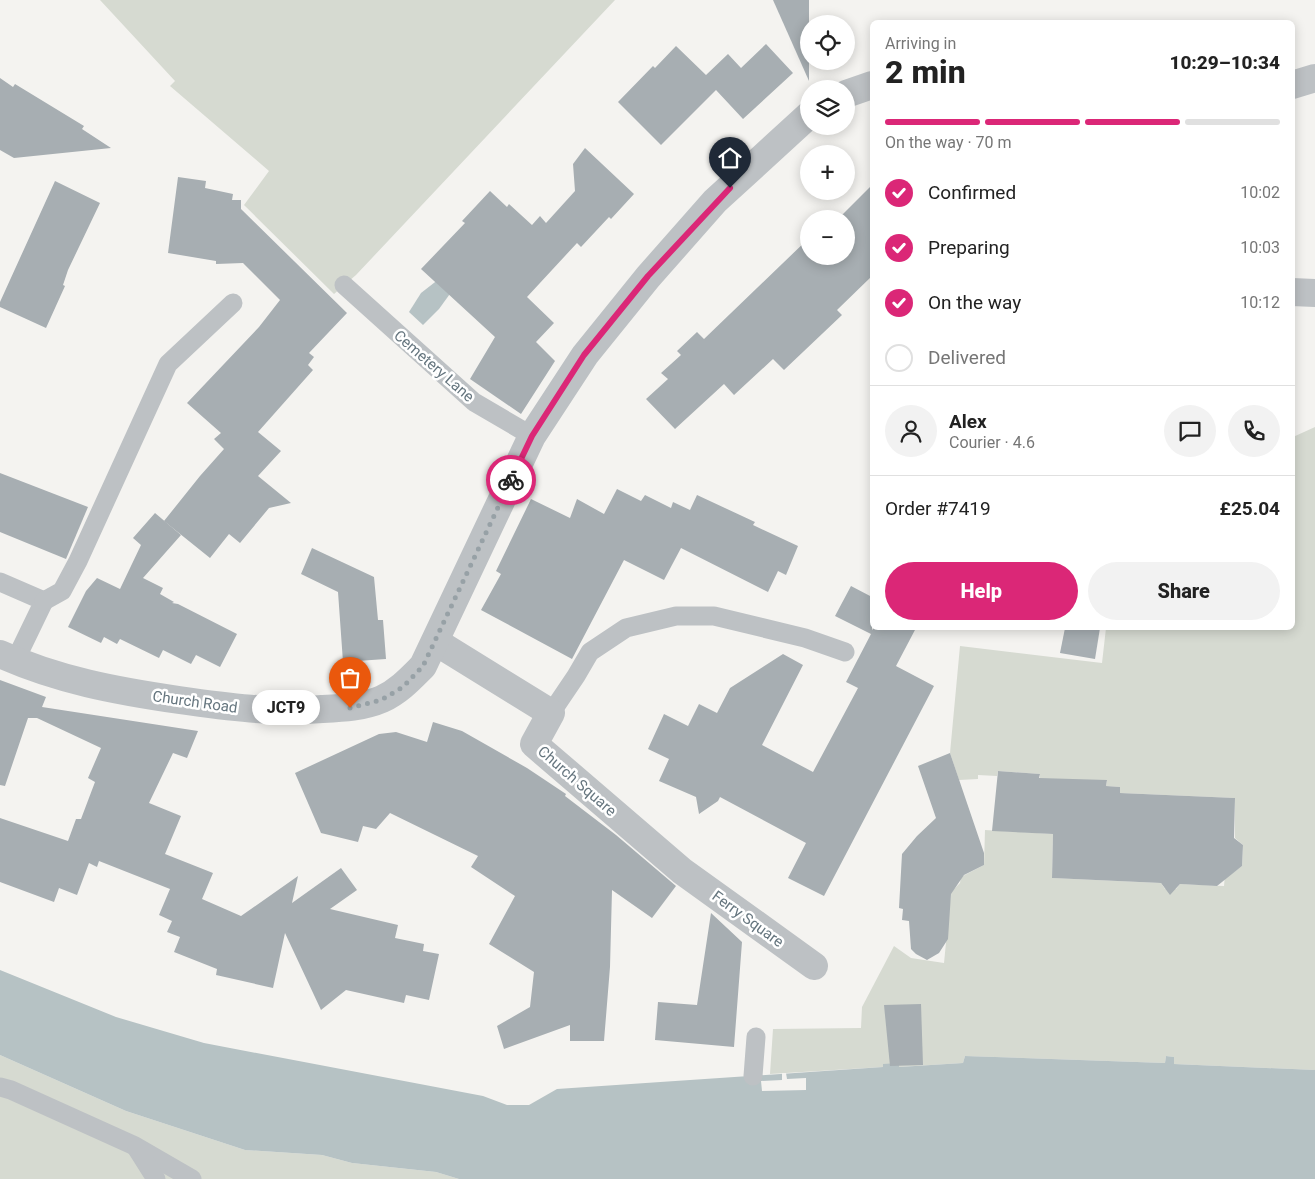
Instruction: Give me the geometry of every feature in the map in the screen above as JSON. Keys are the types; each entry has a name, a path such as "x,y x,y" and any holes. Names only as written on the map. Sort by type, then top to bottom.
{"street":[{"path":"1295,84 1315,78"},
{"path":"855,90 870,85"},
{"name":"Church Road","path":"8,658 74,681 122,692 238,709 299,711 350,708 381,700 403,687 423,666 532,436 584,355 648,276 716,201 800,123"},
{"path":"1295,292 1315,293"},
{"path":"436,642 551,713"},
{"name":"Church Square","path":"551,713 534,744 682,871"},
{"name":"Ferry Square","path":"682,871 814,966"}],"lane":[{"name":"Cemetery Lane","path":"344,286 474,402 532,436"},
{"path":"8,658 44,601 62,591 78,561 168,364 233,303"},
{"path":"0,582 44,601"},
{"path":"551,713 590,652 626,628 676,616 714,616 804,638 845,652"},
{"path":"753,1076 756,1037"},
{"path":"0,1087 11,1090 135,1146 192,1179"},
{"path":"135,1146 156,1179"}],"shaded area":[{"path":"100,0 615,0 356,275 334,294 244,205 269,171 170,86 175,81"},
{"path":"439,279 452,291 439,309 423,325 409,312 421,293"},
{"path":"1315,427 1315,1070 1174,1064 1174,1057 1166,1056 1165,1063 965,1056 963,1063 899,1067 883,1064 883,1067 770,1074 773,1029 861,1028 862,1007 894,946 911,958 944,963 951,892 960,883 961,877 984,865 985,830 1053,834 1052,878 1161,883 1165,889 1176,889 1180,884 1224,886 1225,875 1234,872 1242,866 1243,845 1235,838 1235,798 1120,793 1120,787 1106,786 1107,781 1039,785 1040,774 998,771 997,776 978,775 978,779 959,780 950,753 960,646 1102,663 1106,630 1295,630 1295,436"},
{"path":"0,970 116,1017 204,1043 483,1096 507,1105 529,1105 557,1089 883,1067 883,1064 899,1063 899,1067 963,1063 965,1056 1165,1063 1166,1056 1174,1057 1174,1064 1315,1070 1315,1179 459,1179 436,1172 352,1163 322,1155 245,1150 126,1111 0,1055"},
{"path":"0,1055 126,1111 245,1150 322,1155 352,1163 436,1172 459,1179 0,1179"}],"pier":[{"path":"782,1073 786,1073 787,1079 806,1078 806,1090 762,1091 761,1081 782,1080"}],"building":[{"path":"773,0 809,0 809,15 800,15 800,61"},
{"path":"766,44 793,73 743,119 716,90 661,145 618,102 653,66 655,68 676,46 706,75 728,54 741,68"},
{"path":"804,70 809,70 809,80"},
{"path":"0,78 13,87 15,84 84,126 82,129 111,148 14,158 0,150"},
{"path":"585,148 634,194 581,247 577,243 527,297 554,323 536,342 555,361 521,414 470,379 495,337 421,269 465,223 462,221 490,191 507,207 509,204 532,225 540,216 546,223 575,191 573,164"},
{"path":"178,177 206,181 205,188 233,194 232,200 241,200 241,209 347,313 309,353 314,357 308,365 313,370 258,432 281,451 258,476 291,503 269,508 240,543 229,534 210,558 164,521 224,449 214,439 221,433 187,403 259,327 280,300 243,263 216,264 216,261 168,253"},
{"path":"55,181 100,203 68,270 63,285 65,286 46,328 0,307 0,302"},
{"path":"870,187 870,278 837,310 842,315 784,370 773,359 734,395 724,384 675,429 646,399 668,379 661,373 681,355 677,351 697,332 704,339 800,247 800,265 855,265 855,210 847,210"},
{"path":"0,473 88,507 66,559 0,532"},
{"path":"617,489 641,501 645,495 671,508 673,502 690,510 697,495 755,522 753,525 798,546 786,575 778,571 768,592 681,548 664,580 624,560 572,659 481,610 501,574 496,571 531,499 570,518 577,499 604,514"},
{"path":"155,513 181,535 143,578 163,588 160,594 174,602 172,603 178,604 237,634 220,667 196,655 191,664 163,650 159,658 120,639 117,644 104,637 101,643 68,627 86,591 97,578 120,589 141,545 133,538"},
{"path":"312,548 374,577 378,620 383,620 386,659 343,662 338,592 301,574"},
{"path":"851,586 870,596 870,630 915,630 896,666 934,686 824,896 788,878 806,843 720,797 718,801 699,814 696,797 659,781 669,759 648,749 664,714 688,726 699,704 717,713 730,688 783,654 803,665 762,745 813,772 858,688 846,682 871,634 835,616"},
{"path":"1065,630 1100,630 1095,659 1060,653"},
{"path":"0,680 46,697 42,707 198,731 187,758 173,753 149,803 181,816 165,854 213,873 202,899 241,916 298,876 292,903 341,868 357,890 330,909 398,925 395,938 424,944 423,951 439,954 429,1000 406,995 404,1003 346,990 321,1010 285,933 273,988 216,975 217,969 174,952 180,937 167,932 172,921 159,915 170,889 99,861 97,867 89,863 77,895 59,888 54,902 0,882 0,818 68,841 76,819 81,819 95,782 88,778 101,748 37,718 28,718 5,786 0,785"},
{"path":"433,722 462,731 527,768 566,794 565,796 616,835 676,886 652,918 612,890 610,967 604,1041 570,1041 570,1025 504,1049 497,1026 530,1007 534,972 489,944 515,896 471,867 478,856 390,813 376,829 363,826 358,842 321,833 295,773 379,734 396,732 427,742"},
{"path":"950,753 984,853 984,865 964,875 951,894 948,939 939,953 927,960 911,949 909,921 902,920 903,909 899,908 902,854 936,818 918,766"},
{"path":"998,771 1040,774 1039,778 1107,780 1106,786 1120,787 1120,793 1235,798 1234,838 1243,845 1242,866 1217,886 1180,884 1170,895 1161,883 1052,878 1053,834 992,831"},
{"path":"711,913 742,942 734,1047 655,1040 658,1002 697,1005"},
{"path":"921,1004 923,1065 890,1066 884,1005"}],"way so far":[{"path":"350,708 381,700 403,687 423,666 511,480"}],"place":[{"name":"JCT9","path":"350,708"}],"route":[{"path":"511,480 532,436 584,355 648,276 730,188"}]}
